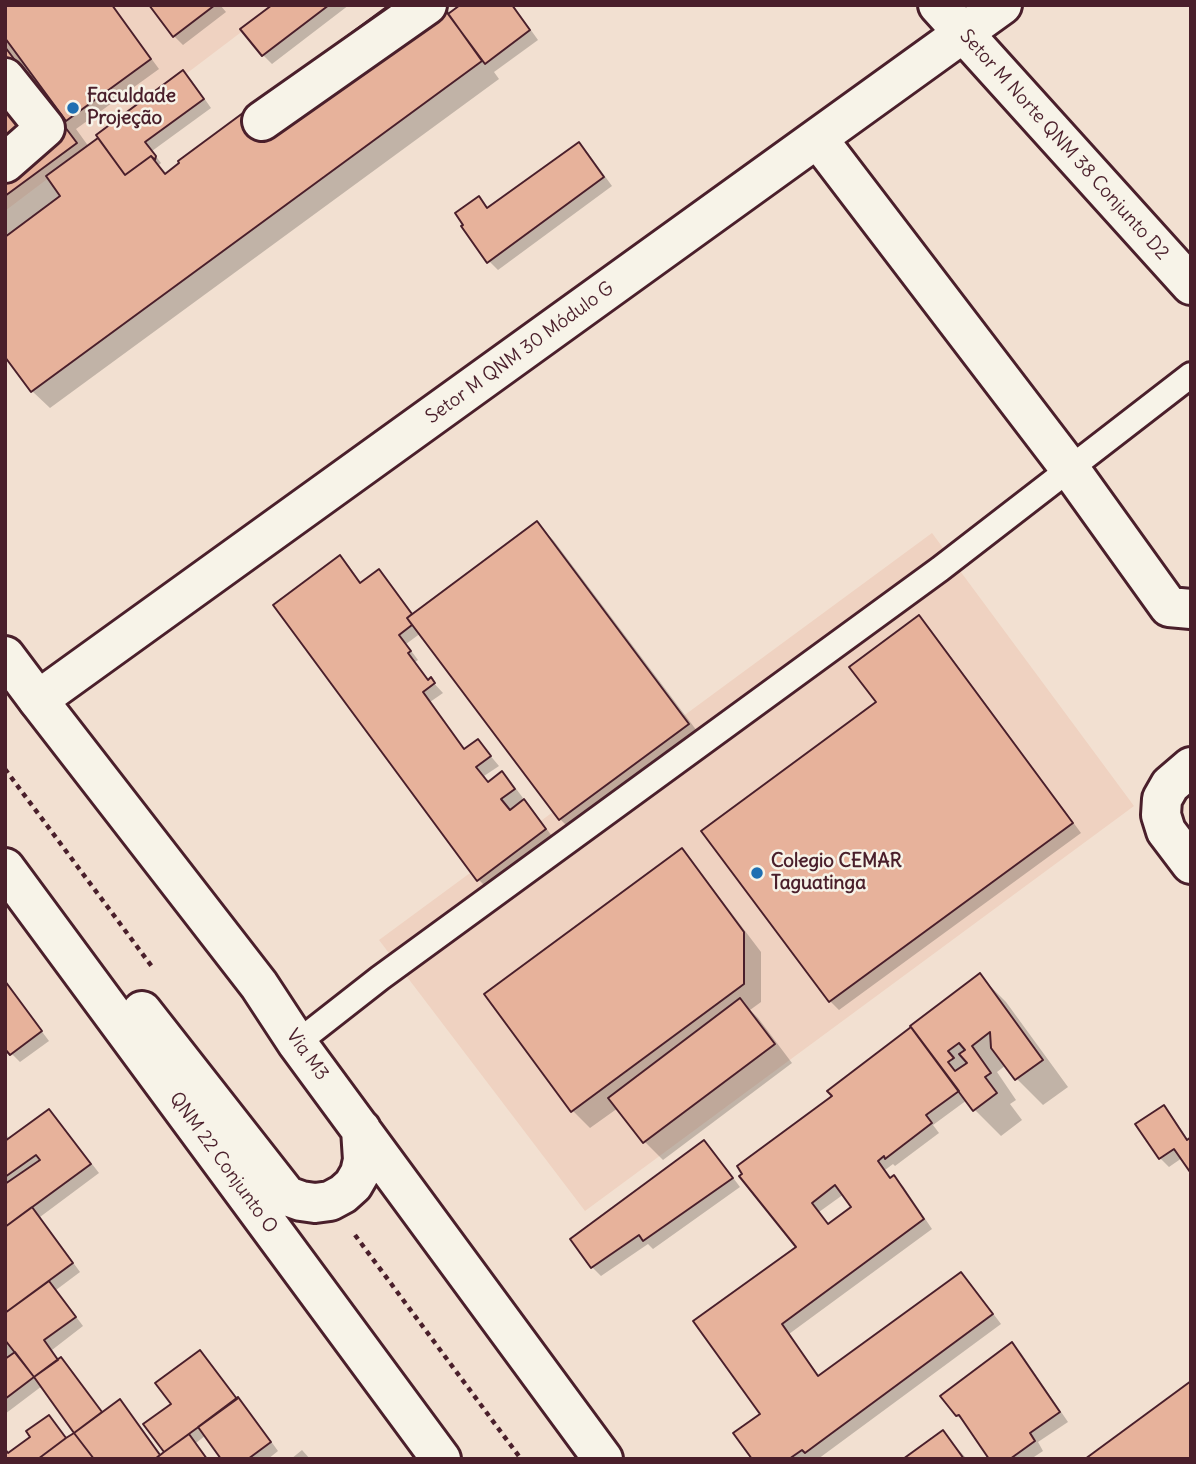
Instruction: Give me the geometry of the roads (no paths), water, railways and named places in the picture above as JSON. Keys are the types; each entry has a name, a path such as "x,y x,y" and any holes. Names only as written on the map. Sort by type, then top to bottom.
{"street":[{"path":"262,121 427,5"},
{"name":"Setor M Norte QNM 38 Conjunto D2","path":"938,5 1191,285"},
{"name":"Setor M QNM 30 Módulo G","path":"37,700 1002,5"},
{"path":"5,78 45,128 5,163"},
{"path":"818,139 1070,469 1180,608 1191,639"},
{"name":"Via M3","path":"5,656 259,985 297,1043 603,1459"},
{"path":"1191,767 1171,785 1162,799 1161,815 1166,831 1191,864"},
{"path":"6,870 135,1002 288,1196 315,1203 330,1201 353,1185 363,1160 361,1129"},
{"name":"QNM 22 Conjunto O","path":"6,870 441,1459"}],"lane":[{"path":"297,1043 380,978 940,569 1191,375"}],"place":[{"name":"Faculdade Projeção","path":"73,108"},
{"name":"Colegio CEMAR Taguatinga","path":"757,873"}]}
